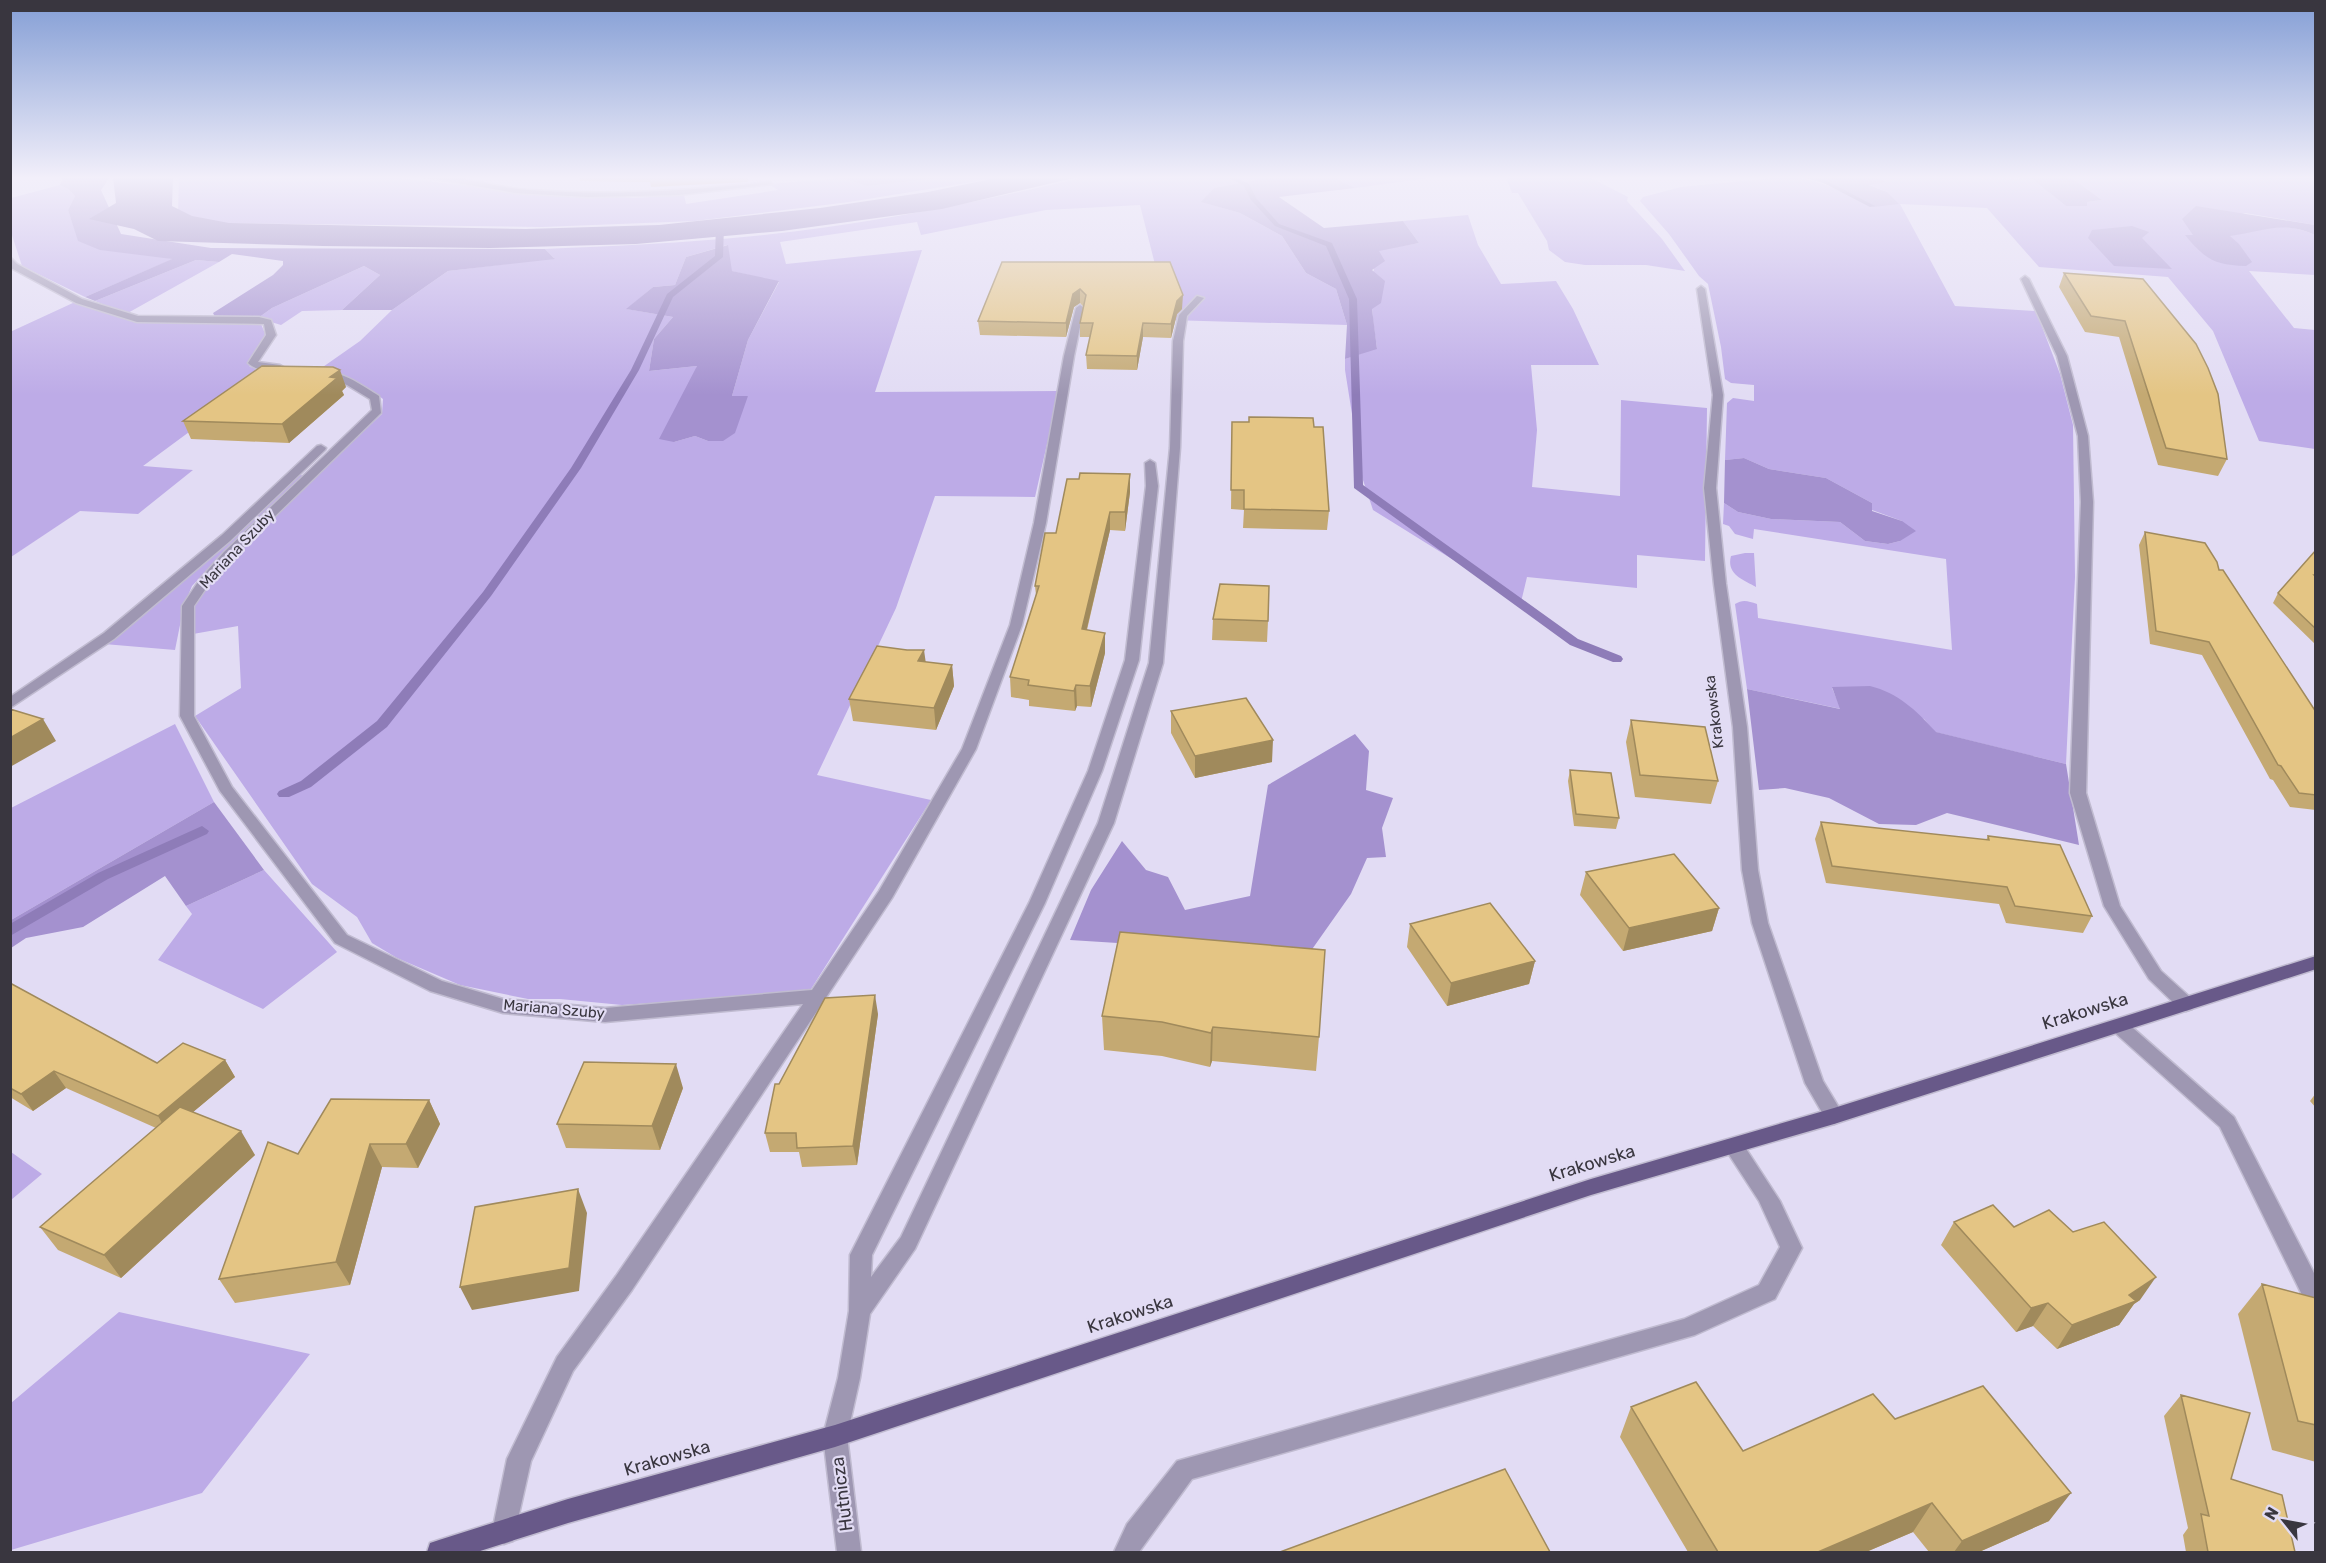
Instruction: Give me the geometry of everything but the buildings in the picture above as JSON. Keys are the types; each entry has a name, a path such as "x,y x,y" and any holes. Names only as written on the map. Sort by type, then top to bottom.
{"main road":[{"name":"Krakowska","path":"439,1552 568,1511 835,1436 1591,1187 1834,1116 2316,962"}],"street":[{"path":"10,259 14,266 79,301 136,319 268,322 271,335 253,363 257,366 290,369"},
{"path":"2025,279 2062,356 2083,436 2087,502 2078,793 2112,906 2155,975 2186,1004"},
{"name":"Krakowska","path":"1701,289 1718,395 1710,488 1719,584 1740,727 1750,870 1760,923 1814,1083 1834,1116"},
{"path":"860,1311 908,1243 1106,823 1156,663 1175,448 1178,341 1182,315 1200,298"},
{"path":"504,1532 519,1459 565,1364 624,1283 886,894 969,749 1016,625 1040,523 1069,356 1080,308"},
{"name":"Mariana Szuby","path":"312,372 323,373 350,383 375,398 377,411 228,555 204,582 188,606 188,716 225,788 341,939 436,986 503,1006 605,1015 816,996"},
{"path":"10,704 109,636 226,538 321,448"},
{"path":"835,1436 849,1378 860,1311 861,1255 1037,903 1095,771 1132,660 1152,486 1150,463"},
{"path":"2119,1026 2228,1122 2315,1298"},
{"path":"1126,1552 1136,1533 1185,1469 1687,1328 1767,1292 1791,1248 1781,1219 1770,1199 1734,1147"},
{"name":"Hutnicza","path":"835,1436 849,1552"}],"shaded area":[{"path":"17,250 126,250 173,259 85,297 22,266"},
{"path":"100,250 546,250 555,259 448,271 392,310 342,310 380,275 364,266 272,308 258,318 215,317 213,313 273,275 283,265 283,261 232,254 219,262 196,260 95,301 85,297 172,259"},
{"path":"546,250 710,250 686,257 675,285 653,287 627,309 673,317 654,339 649,371 697,366 674,442 695,436 708,441 748,396 732,396 748,340 779,282 731,271 728,250 782,250 786,264 922,250 875,392 1059,391 1035,497 935,496 896,608 817,775 931,800 811,989 741,997 622,1005 560,999 528,999 460,985 397,958 372,943 357,917 312,884 195,716 241,688 238,626 193,634 194,607 210,581 278,511 382,414 383,399 376,393 337,374 320,369 360,341 392,310 448,271 554,258"},
{"path":"711,250 729,250 732,271 779,281 748,340 732,396 748,396 735,433 723,441 708,441 695,436 674,442 659,439 697,366 649,371 654,339 673,317 626,309 653,287 675,285 686,257"},
{"path":"1151,250 1291,250 1306,273 1336,289 1347,325 1169,320"},
{"path":"1291,250 1384,250 1379,251 1385,261 1372,270 1385,281 1381,303 1372,309 1377,349 1345,359 1347,325 1336,289 1306,273"},
{"path":"1379,250 1481,250 1501,284 1556,281 1573,309 1599,365 1531,365 1537,430 1532,487 1620,496 1621,400 1707,408 1705,561 1637,555 1637,588 1527,577 1521,602 1373,510 1362,477 1345,359 1377,348 1372,311 1372,287"},
{"path":"1549,250 1670,250 1685,271 1646,265 1585,265 1565,262"},
{"path":"1680,250 1925,250 1955,306 2036,311 2060,374 2073,425 2075,577 2066,764 1935,732 1924,719 1832,688 1841,709 1747,689 1735,604 1741,601 1757,604 1758,618 1952,650 1946,559 1754,529 1753,539 1735,534 1729,526 1723,524 1724,503 1738,512 1771,519 1840,522 1865,541 1888,544 1900,541 1902,521 1872,510 1872,503 1826,478 1769,469 1744,458 1725,460 1727,403 1733,398 1754,401 1754,385 1731,383 1725,379 1708,284 1699,276"},
{"path":"2024,250 2315,250 2315,275 2249,271 2294,328 2315,330 2315,449 2259,441 2213,331 2168,277 2039,267"},
{"path":"2099,250 2154,250 2172,269 2114,266"},
{"path":"2198,250 2243,250 2252,262 2246,266 2226,264 2211,259"},
{"path":"196,260 219,262 126,314 95,301"},
{"path":"364,266 380,275 342,310 302,311 281,325 258,318 272,308"},
{"path":"75,302 141,322 261,324 266,336 248,363 250,367 317,374 204,421 143,466 193,470 138,514 80,511 11,557 10,332"},
{"path":"1744,458 1769,469 1826,478 1872,503 1872,511 1902,521 1916,531 1900,541 1888,544 1865,541 1840,522 1771,519 1738,512 1724,503 1725,460"},
{"path":"299,475 308,476 228,548 192,586 184,605 175,650 104,644 233,536"},
{"path":"1754,553 1756,587 1737,576 1731,567 1731,556"},
{"path":"1870,686 1906,703 1936,732 2066,764 2079,845 1947,813 1916,825 1879,824 1829,798 1785,788 1759,790 1747,689 1840,709 1832,687"},
{"path":"175,724 214,802 11,920 11,808"},
{"path":"1355,734 1369,751 1366,790 1393,798 1382,828 1386,857 1367,858 1351,894 1308,955 1070,940 1091,890 1122,841 1146,870 1168,877 1185,910 1250,896 1268,785"},
{"path":"214,802 264,870 186,906 165,876 83,927 26,938 11,948 11,920"},
{"path":"264,870 337,952 263,1009 158,960 192,914 186,906"},
{"path":"11,1152 42,1174 11,1200"},
{"path":"119,1312 310,1354 202,1493 11,1550 11,1403"}],"waterway":[{"path":"284,794 306,784 382,724 487,594 576,468 635,370 670,296 719,257 719,250"},
{"path":"1331,250 1353,299 1358,486 1574,642 1617,659"},
{"path":"10,931 103,876 202,831"}]}
